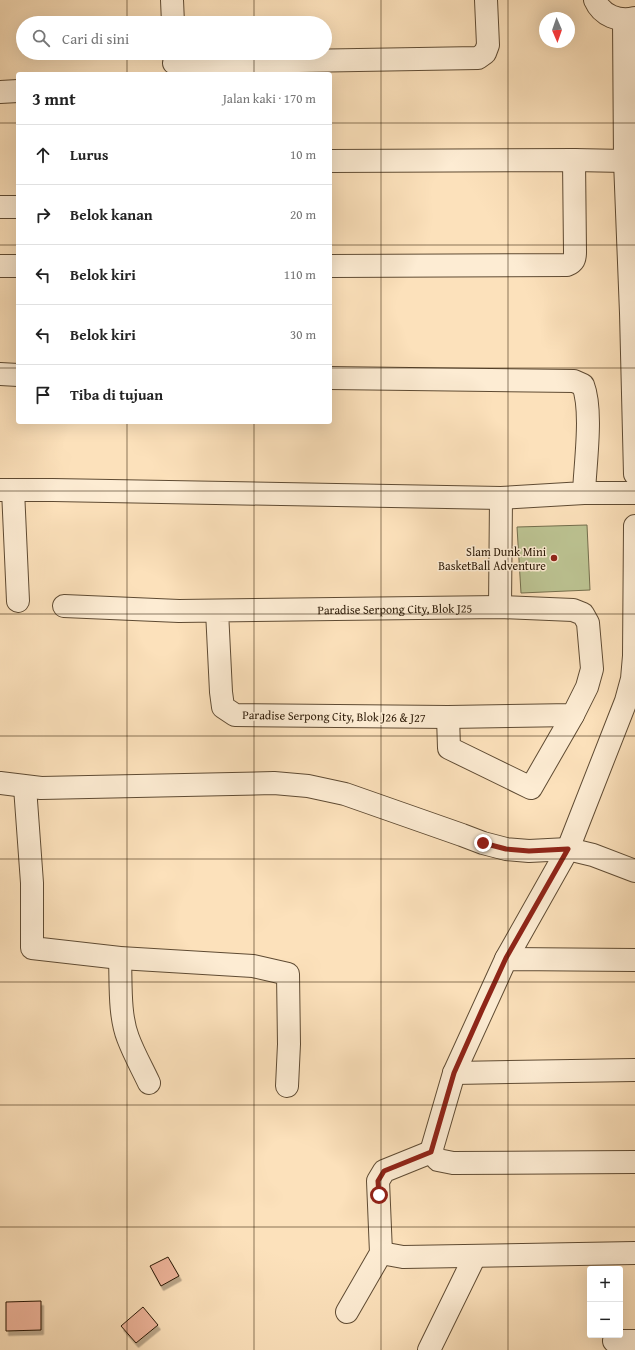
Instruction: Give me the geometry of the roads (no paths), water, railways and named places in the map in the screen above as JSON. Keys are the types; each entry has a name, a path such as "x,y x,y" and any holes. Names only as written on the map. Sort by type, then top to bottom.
{"street":[{"path":"172,0 173,16"},
{"path":"172,63 478,58 485,53 488,45 486,0"},
{"path":"595,0 598,6 605,13 614,18 629,19 625,161 633,313 635,474"},
{"path":"0,92 16,91"},
{"path":"332,266 567,265 572,263 575,259 574,160"},
{"path":"332,161 625,161"},
{"path":"0,207 16,207"},
{"path":"0,266 16,266"},
{"path":"0,374 16,375"},
{"path":"332,378 574,381 583,385 586,394 587,407 584,493"},
{"path":"18,602 7,490 500,498 584,493 635,494"},
{"path":"500,498 500,607"},
{"path":"431,1152 454,1073 506,958 568,849 626,701 632,679 634,656 635,526"},
{"name":"Paradise Serpong City, Blok J25","path":"64,606 141,610 217,611 500,607 573,610 583,614 588,623 592,669 587,687 573,715"},
{"name":"Paradise Serpong City, Blok J26 & J27","path":"217,611 223,707 235,715 448,717 573,715"},
{"path":"448,717 449,748 531,788 573,715"},
{"path":"0,783 41,788 274,783 308,786 345,794 483,843 506,849 529,851 568,849 593,855 635,871"},
{"path":"26,786 32,883 32,948 120,958 253,966 288,974 289,1044 287,1086"},
{"path":"120,958 122,1016 124,1027 150,1083"},
{"path":"506,958 635,960"},
{"path":"454,1073 635,1070"},
{"path":"431,1152 438,1160 453,1162 635,1162"},
{"path":"347,1312 381,1253 378,1181 384,1171 431,1152"},
{"path":"381,1253 403,1257 635,1253"},
{"path":"430,1350 476,1256"}],"place":[{"name":"Slam Dunk Mini BasketBall Adventure","path":"554,558"}]}
